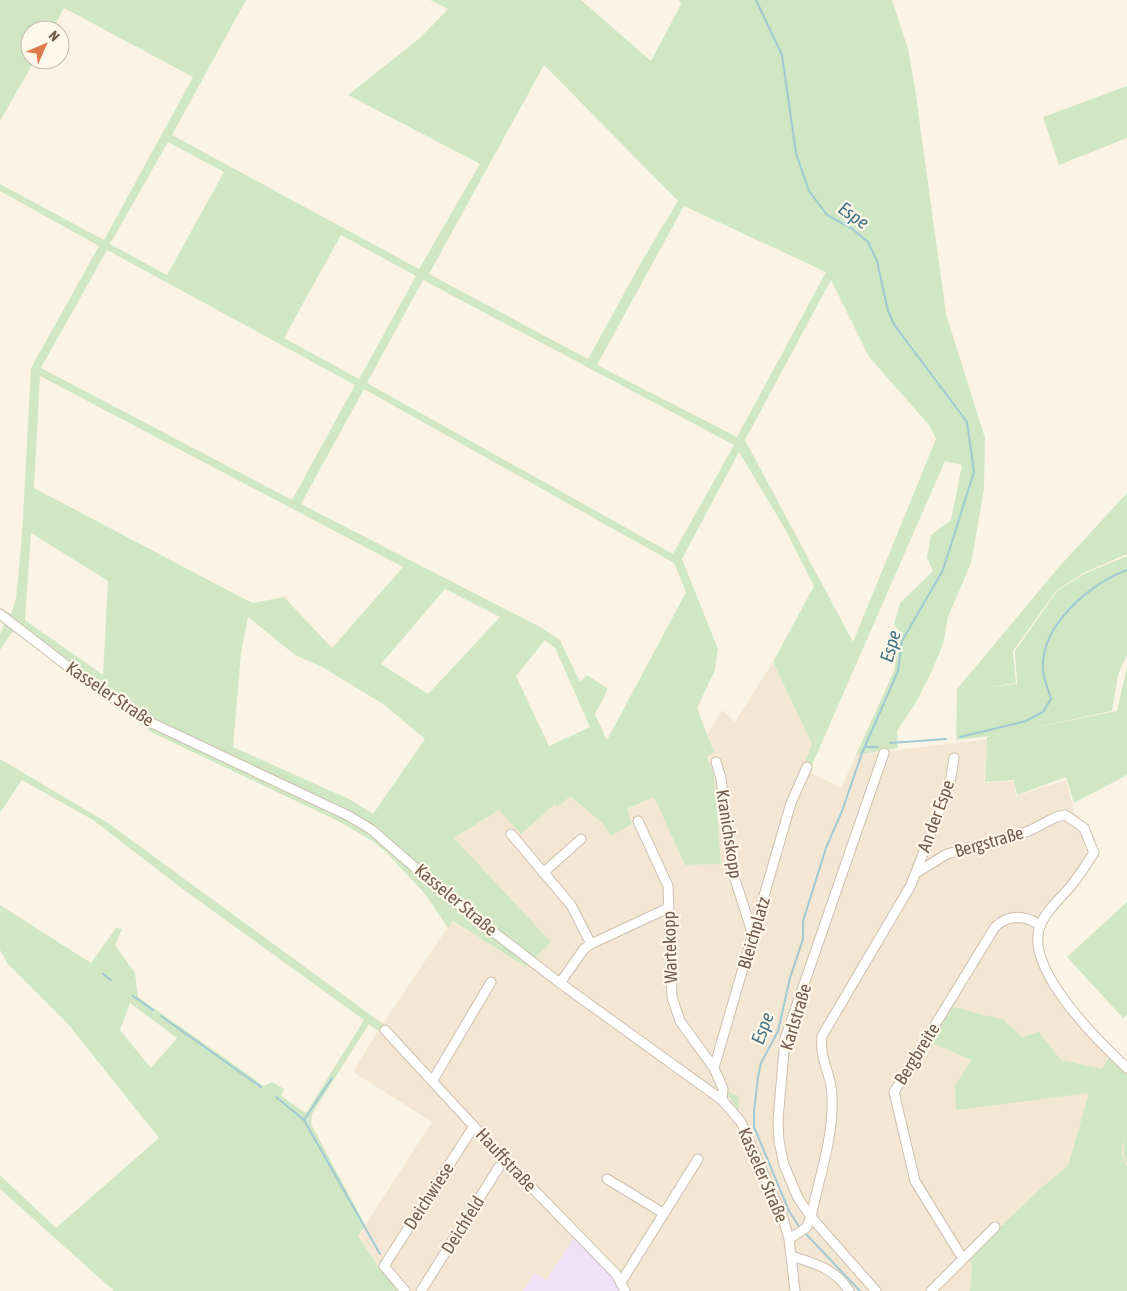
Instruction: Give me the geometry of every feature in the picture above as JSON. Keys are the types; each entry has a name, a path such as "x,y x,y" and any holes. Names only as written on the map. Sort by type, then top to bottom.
{"street":[{"name":"Kasseler Straße","path":"0,614 83,678 152,723 349,816 372,830 452,900 560,983 722,1100 741,1122 783,1218 789,1239 795,1291"},
{"name":"Karlstraße","path":"876,1291 811,1217 790,1183 779,1141 778,1120 786,1039 884,753"},
{"name":"An der Espe","path":"916,874 950,783 954,758"},
{"name":"Kranichskopp","path":"716,762 721,778 731,867 751,929 754,932"},
{"name":"Bleichplatz","path":"714,1068 791,804 807,767"},
{"name":"Bergstraße","path":"789,1239 802,1231 811,1217 831,1125 832,1094 820,1051 822,1036 871,955 916,874 960,848 1029,831 1056,817 1065,815 1084,828 1094,853 1040,925"},
{"name":"Wartekopp","path":"638,821 668,886 672,997 680,1021 714,1068"},
{"path":"510,834 571,905 591,944"},
{"path":"543,873 581,839"},
{"path":"560,983 584,949 591,944 668,908"},
{"name":"Bergbreite","path":"963,1259 915,1181 894,1092 995,928 1010,918 1020,916 1040,925"},
{"path":"1040,925 1038,946 1040,957 1056,987 1077,1018 1127,1068"},
{"path":"433,1080 491,982"},
{"name":"Hauffstraße","path":"385,1030 621,1282 625,1291"},
{"path":"714,1068 723,1089 722,1100"},
{"name":"Deichwiese","path":"406,1291 384,1266 474,1126"},
{"name":"Deichfeld","path":"421,1291 504,1159"},
{"path":"621,1282 698,1159"},
{"path":"606,1179 663,1213"},
{"path":"931,1291 995,1227"},
{"path":"791,1256 821,1266 836,1274 849,1291"}],"shaded area":[{"path":"773,662 812,744 809,772 841,788 856,755 987,739 984,783 1014,781 1016,796 1066,780 1074,811 1088,830 1097,857 1076,887 1045,924 1042,946 1044,956 1060,991 1111,1048 1127,1061 1127,1291 399,1291 378,1266 358,1236 432,1122 353,1072 378,1031 452,921 526,967 495,882 454,838 538,786 570,796 602,823 611,836 617,832 627,810 654,797 685,865 721,864 714,775 707,757 714,751 707,735 722,710 735,722"},
{"path":"576,1235 615,1278 622,1291 523,1291 534,1273 546,1280"}],"green space":[{"path":"0,0 246,0 172,135 419,269 480,164 348,95 420,38 448,9 430,0 581,0 651,61 681,4 679,0 892,0 908,49 914,81 946,314 985,438 984,489 971,563 948,617 943,644 931,673 915,704 897,731 898,748 856,755 894,671 901,633 894,625 900,603 933,571 927,558 931,535 951,520 962,465 945,461 809,772 803,768 812,744 773,662 814,586 785,529 739,452 682,559 718,649 715,670 697,708 714,752 707,757 714,775 721,864 685,865 654,797 627,809 632,824 611,836 602,823 570,796 558,807 555,804 521,834 499,810 454,838 551,942 526,967 453,921 448,928 425,894 387,853 374,842 338,821 153,733 82,684 16,632 12,632 0,650 0,635 4,624 0,621 0,607 11,614 16,599 22,535 31,368 99,246 0,191 0,184 104,240 193,77 64,8 57,20 20,20 20,70 29,70 0,121","holes":["544,65 678,201 643,259 588,359 429,274","168,142 224,172 167,275 110,244","684,206 826,272 737,437 597,365","341,235 416,276 359,379 284,338","107,250 355,385 292,500 41,368","423,280 734,445 673,554 367,383","831,280 869,357 929,425 936,439 853,642 745,440","40,376 403,567 332,648 284,597 252,603 34,488","364,389 674,563 686,592 607,740 595,714 608,689 587,675 580,682 560,640 540,627 301,504","31,533 108,581 103,675 25,620","445,589 500,617 428,694 381,664","248,617 295,655 322,667 383,704 425,739 373,814 349,799 233,747 241,653","545,640 555,648 590,727 549,746 516,676"]},
{"path":"1127,86 1127,138 1059,165 1043,117"},
{"path":"1127,493 1127,554 1085,572 1057,590 1013,651 1016,683 990,687 1017,684 1015,651 1058,590 1086,573 1127,556 1127,655 1118,675 1112,711 1023,730 1117,711 1127,666 1127,775 1074,803 1066,777 1017,795 1014,780 985,782 987,737 990,736 956,740 957,689 1058,568"},
{"path":"0,759 108,823 383,1024 378,1031 369,1024 312,1114 311,1124 365,1225 358,1236 378,1266 399,1291 114,1291 0,1189 0,1175 56,1228 159,1138 68,1024 8,964 0,950 0,905 91,963 116,928 122,929 115,945 135,973 138,997 264,1086 272,1082 284,1089 281,1096 306,1113 364,1020 184,890 93,820 22,780 0,813","holes":["130,1003 177,1038 151,1068 120,1030"]},
{"path":"1127,902 1127,1015 1123,1018 1067,957"},
{"path":"953,1007 1004,1020 1022,1037 1039,1032 1061,1060 1102,1069 1109,1058 1127,1074 1127,1164 1124,1155 1123,1136 1122,1155 1127,1167 1127,1291 970,1291 972,1265 968,1258 1041,1188 1068,1166 1089,1093 956,1110 955,1086 971,1060 930,1042"},
{"path":"726,1091 739,1096 738,1113"}],"waterway":[{"name":"Espe","path":"756,0 782,55 796,153 809,191 827,215 851,228 868,242 877,261 888,311 895,326 967,422 974,472 943,570 902,641 898,671 862,753 842,811 826,848 803,921 803,939 790,978 778,1031 761,1063 754,1111 754,1127 789,1211 800,1228"},
{"path":"960,737 1026,721 1043,712 1051,699 1043,673 1044,654 1058,623 1083,596 1097,585 1127,570"},
{"path":"890,743 946,739"},
{"path":"866,747 878,747"},
{"path":"103,974 111,980"},
{"path":"133,996 153,1010"},
{"path":"161,1016 261,1087"},
{"path":"304,1120 332,1078"},
{"path":"276,1097 304,1120 380,1254"},
{"name":"Espe","path":"805,1233 860,1291"}]}
